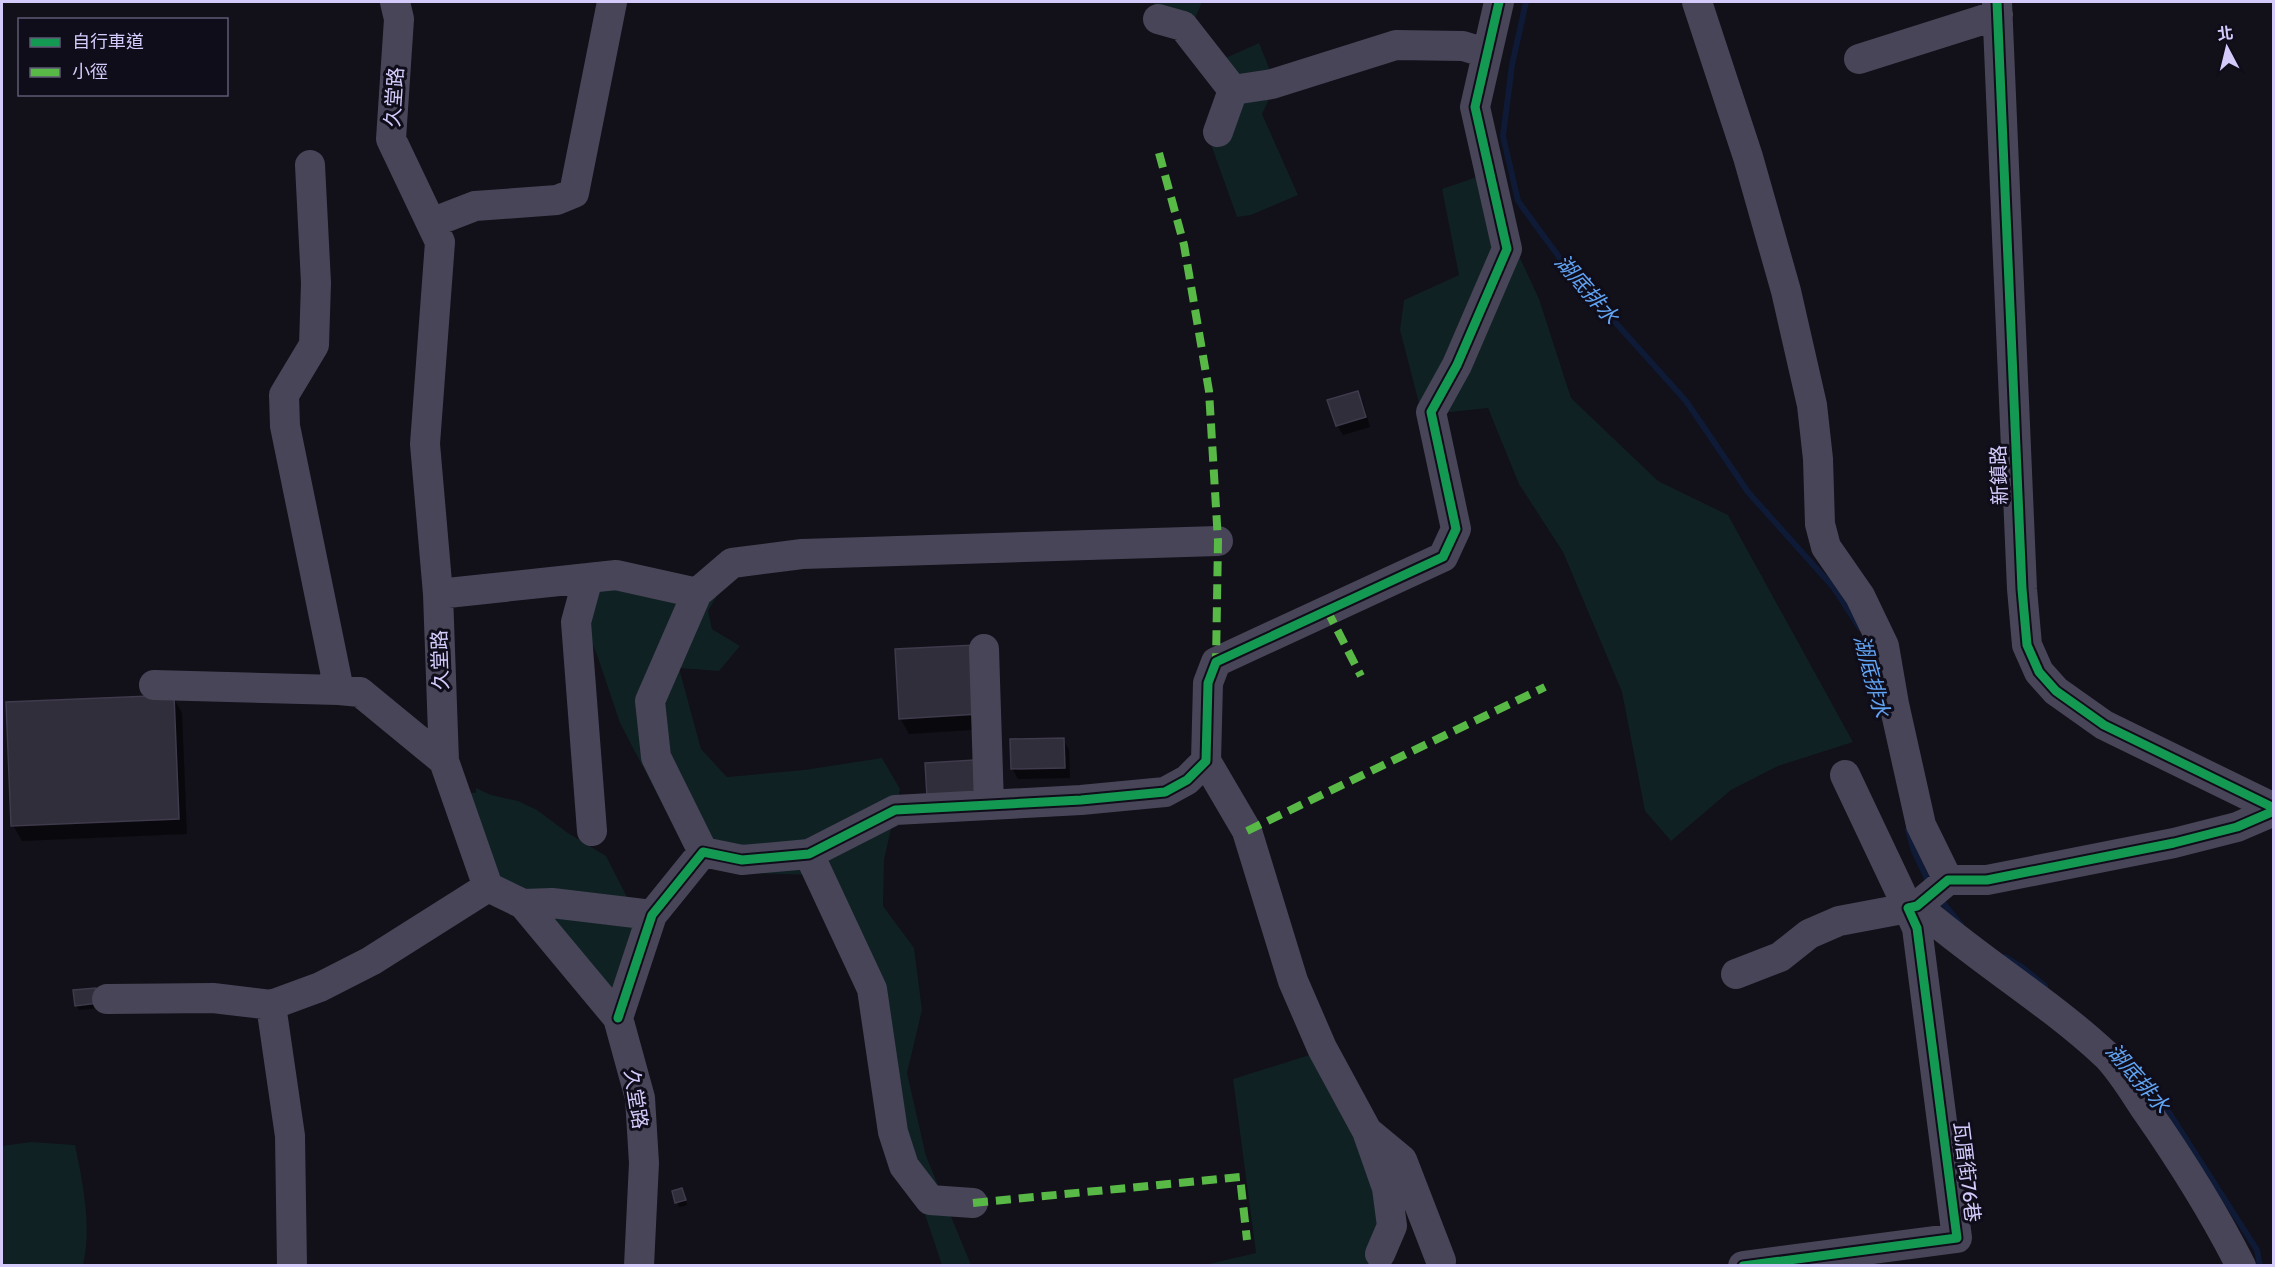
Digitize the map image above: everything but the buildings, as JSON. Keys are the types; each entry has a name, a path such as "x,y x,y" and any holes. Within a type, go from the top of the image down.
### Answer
{"street":[{"name":"久堂路","path":"395,2 399,19 391,139 440,242 425,444 438,594 444,761 488,887 523,904 618,1018 640,1098 644,1163 639,1266"},
{"path":"431,223 475,206 557,200 574,193 612,2"},
{"path":"1380,1254 1392,1226 1387,1188 1367,1131 1322,1048 1293,981 1247,831 1206,761 1208,683 1216,662 1443,557 1456,529 1431,412 1457,365 1507,249 1475,106 1499,2"},
{"path":"1697,2 1748,157 1789,303 1812,405 1818,459 1820,524 1826,548 1860,596 1884,646 1894,704 1921,825 1948,880"},
{"path":"1859,59 1997,8"},
{"name":"新鎮路","path":"1997,8 2021,577 2027,645 2039,672 2055,691 2104,726 2274,809"},
{"path":"1158,19 1183,26 1233,90"},
{"path":"1233,90 1272,84 1396,45 1463,46 1486,53"},
{"path":"1218,132 1233,90"},
{"path":"310,165 316,283 314,345 284,395 285,426 339,690"},
{"path":"703,852 656,757 650,701 697,593 732,563 802,554 1218,541"},
{"path":"438,594 616,575 697,593"},
{"path":"588,578 576,622 592,831"},
{"path":"984,649 989,805"},
{"path":"154,684 360,692 444,761"},
{"path":"703,852 742,860 808,854 895,810 1081,800 1165,792 1187,780 1206,761"},
{"path":"1845,775 1912,907 2023,987 2078,1030 2108,1058 2175,1152 2219,1223 2241,1266"},
{"path":"1736,974 1780,957 1809,934 1839,921 1912,907 1948,880 1988,879 2174,843 2237,827 2274,809"},
{"path":"618,1018 651,915 703,852"},
{"path":"808,854 872,989 893,1132 904,1166 930,1200 973,1203"},
{"path":"107,999 213,998 271,1005 320,987 371,961 488,887"},
{"path":"523,904 552,903 651,915"},
{"name":"瓦厝街76巷","path":"1743,1266 1958,1238 1917,928 1912,907"},
{"path":"271,1005 290,1136 292,1266"},
{"path":"1367,1131 1402,1160 1442,1261"}],"shaded area":[{"path":"1153,2 1202,2 1193,23 1161,15"},
{"path":"1259,43 1276,85 1262,114 1298,195 1251,215 1237,217 1204,125 1232,102 1219,61"},
{"path":"1500,169 1514,245 1539,299 1571,398 1658,481 1728,515 1853,742 1778,766 1731,790 1671,841 1645,811 1622,692 1563,552 1519,484 1488,408 1422,415 1400,330 1404,300 1459,275 1442,189"},
{"path":"661,585 722,587 708,611 712,629 740,646 719,671 679,668 701,749 727,777 804,770 882,758 900,789 884,860 883,906 914,948 922,1010 907,1073 926,1156 971,1265 942,1265 916,1188 868,1008 815,875 744,873 703,865 665,809 620,723 597,655 570,591"},
{"path":"476,788 491,795 518,801 537,810 568,833 606,856 649,940 621,1008 488,887 463,793 476,793"},
{"path":"1319,1052 1362,1121 1387,1265 1200,1266 1256,1253 1233,1079"},
{"path":"31,1142 75,1145 87,1220 83,1265 2,1265 2,1146"}],"waterway":[{"name":"湖底排水","path":"1526,2 1512,65 1503,136 1518,201 1570,272 1686,401 1748,492 1834,588 1860,628"},
{"name":"湖底排水","path":"1908,830 1914,851 1930,885"},
{"name":"湖底排水","path":"1939,898 1961,925"},
{"name":"湖底排水","path":"2005,957 2022,967 2045,986"},
{"name":"湖底排水","path":"2147,1085 2165,1106 2257,1250 2260,1266"}],"marked path":[{"path":"1159,153 1184,245 1209,391 1218,541 1216,662"},
{"path":"1327,610 1361,676"},
{"path":"1247,831 1545,687"},
{"path":"973,1203 1240,1177 1247,1240"}],"cycle path":[{"path":"618,1018 652,915 703,852 742,860 809,854 895,810 1081,800 1165,792 1187,780 1206,761 1208,683 1216,662 1443,557 1456,529 1431,412 1457,365 1507,249 1475,107 1499,2"},
{"path":"1997,2 2022,589 2027,645 2039,672 2056,691 2104,725 2274,808"},
{"path":"1743,1266 1957,1238 1917,928 1908,908 1917,906 1948,880 1987,880 2174,843 2237,827 2274,811"}]}
